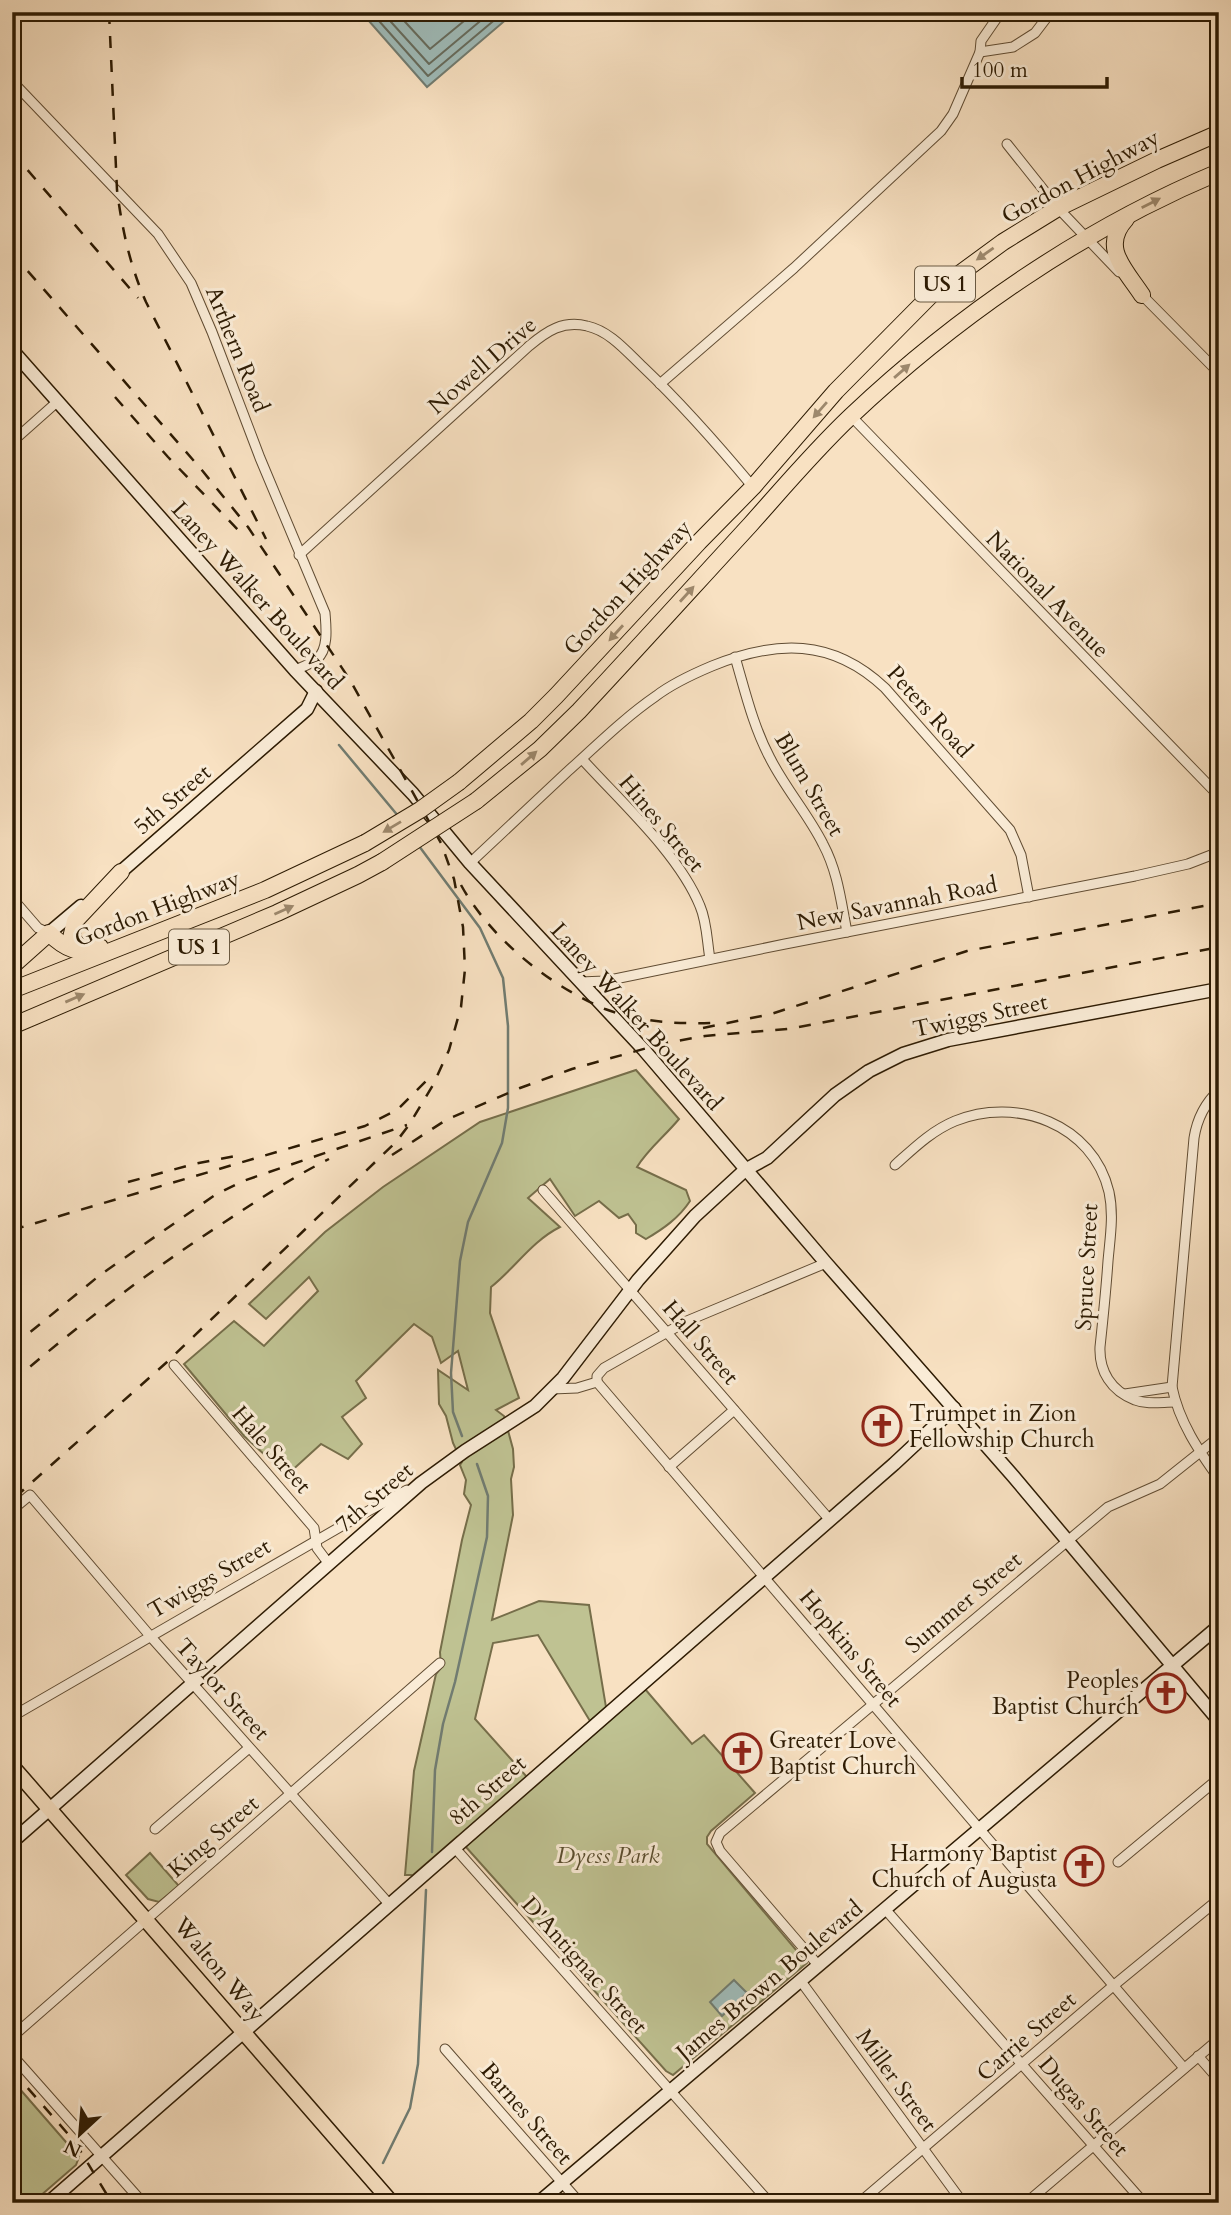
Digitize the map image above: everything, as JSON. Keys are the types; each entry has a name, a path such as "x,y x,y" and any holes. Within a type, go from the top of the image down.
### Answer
{"highway":[{"name":"Gordon Highway","path":"12,990 265,890 365,843 421,810 511,739 556,696 753,487 836,391 932,294 1003,242 1058,208 1219,133"},
{"name":"US 1","path":"12,1026 277,913 358,875 476,801 531,757 579,712 851,416 937,342 1022,279 1088,238 1187,185 1219,172"},
{"path":"1128,216 1114,234 1116,254 1142,295"},
{"path":"12,966 49,933 66,948 91,950 254,886 328,861"},
{"path":"91,950 71,938 75,921 121,872"}],"main road":[{"name":"Laney Walker Boulevard","path":"12,350 295,670 413,794 470,863 644,1050 1067,1539 1219,1721"},
{"name":"5th Street","path":"49,933 307,709 316,691"},
{"name":"Twiggs Street","path":"746,1170 767,1158 852,1082 903,1054 948,1040 1219,989"},
{"name":"7th Street","path":"12,1842 421,1483 522,1415 552,1389 630,1290 695,1216 746,1170"},
{"name":"8th Street","path":"48,2203 954,1409"},
{"name":"James Brown Boulevard","path":"538,2203 1219,1626"},
{"name":"Walton Way","path":"12,1766 148,1919 388,2199"}],"street":[{"path":"660,383 794,268 941,131 953,114 981,41 1001,12"},
{"path":"979,51 1013,47 1035,33 1051,12"},
{"name":"Arthern Road","path":"12,81 158,233 191,283 299,555 325,612 327,632 322,652 318,659 295,670"},
{"path":"1007,144 1058,208 1219,373"},
{"name":"Nowell Drive","path":"299,555 552,328 579,324 601,330 704,427 753,487"},
{"path":"12,442 57,402"},
{"name":"National Avenue","path":"851,416 1219,796"},
{"name":"Peters Road","path":"470,863 640,707 666,689 735,657 777,647 804,648 843,659 869,673 885,688 1010,830 1018,846 1028,897"},
{"name":"Blum Street","path":"735,657 752,718 769,757 818,834 830,858 836,875 846,932"},
{"name":"Hines Street","path":"582,759 688,880 702,908 710,959"},
{"name":"New Savannah Road","path":"580,982 606,981 1169,869 1219,852"},
{"path":"12,898 38,928 49,933"},
{"path":"1219,1090 1200,1114 1194,1138 1172,1387 1184,1426 1219,1479"},
{"name":"Spruce Street","path":"894,1166 938,1129 974,1114 996,1111 1040,1116 1061,1128 1089,1152 1101,1169 1111,1205 1100,1359 1106,1377 1124,1394"},
{"name":"Hall Street","path":"543,1190 829,1519"},
{"path":"552,1389 577,1388 597,1382 597,1376 604,1368 687,1321 826,1263"},
{"name":"Hale Street","path":"174,1365 314,1528 317,1548 329,1564"},
{"name":"Hopkins Street","path":"597,1382 1184,2068"},
{"path":"1124,1394 1172,1387"},
{"path":"1124,1394 1147,1403 1175,1402"},
{"path":"669,1467 734,1410"},
{"name":"Summer Street","path":"818,1965 720,1851 716,1842 720,1833 1067,1539 1108,1507 1160,1484 1219,1437"},
{"name":"Twiggs Street","path":"20,1712 316,1540 421,1483"},
{"name":"Taylor Street","path":"12,1510 30,1495 151,1637 390,1905"},
{"name":"King Street","path":"12,2038 440,1663"},
{"path":"156,1829 249,1748"},
{"path":"1118,1862 1219,1778"},
{"name":"D'Antignac Street","path":"450,1851 770,2203"},
{"name":"Carrie Street","path":"859,2203 1219,1899"},
{"name":"Dugas Street","path":"885,1909 1144,2203"},
{"name":"Miller Street","path":"800,1980 963,2203"},
{"path":"1026,2203 1219,2039"},
{"name":"Barnes Street","path":"445,2049 580,2203"},
{"path":"12,2055 143,2203"},
{"path":"1198,2056 1219,2080"}],"green space":[{"name":"Dyess Park","path":"636,1070 679,1119 637,1167 686,1190 690,1201 670,1223 646,1239 636,1233 636,1225 628,1214 619,1218 599,1201 575,1216 550,1179 528,1198 560,1227 532,1247 491,1287 490,1313 519,1398 496,1410 504,1416 513,1449 514,1467 511,1479 513,1515 492,1620 539,1601 589,1605 606,1707 590,1721 538,1635 493,1643 475,1719 535,1786 645,1689 692,1744 704,1735 755,1793 711,1831 707,1844 807,1963 673,2075 666,2071 457,1837 413,1875 405,1875 414,1771 436,1674 441,1668 440,1652 471,1505 464,1494 466,1480 460,1465 462,1462 439,1404 438,1370 468,1390 458,1351 441,1363 432,1337 414,1324 356,1381 366,1398 342,1417 362,1444 348,1459 321,1444 287,1475 244,1436 184,1364 234,1321 264,1346 318,1291 309,1277 266,1319 249,1304 325,1232 383,1187 480,1122"},
{"path":"150,1853 179,1886 159,1902 148,1899 126,1875"},
{"path":"12,2080 79,2157 76,2165 32,2203 12,2203"}],"water":[{"path":"361,12 515,12 427,87"},
{"path":"734,1980 747,1993 722,2016 710,2002"}],"waterway":[{"path":"339,745 399,817"},
{"path":"419,846 480,928 503,978 508,1026 508,1108 502,1143 468,1222 460,1261 451,1373 453,1412 462,1436"},
{"path":"432,1852 435,1770 443,1724 487,1537 488,1496 477,1464"},
{"path":"383,2163 410,2108 418,2064 426,1890"}],"railway":[{"path":"109,12 117,190 131,261 146,302 266,539"},
{"path":"12,152 138,298"},
{"path":"12,253 201,469 248,527 350,680 441,843 454,879 463,927 465,969 461,1007 449,1050 433,1085 396,1142 167,1362 12,1500"},
{"path":"115,397 241,533"},
{"path":"461,885 488,923 523,958 543,974 584,999 605,1009 644,1019 711,1023"},
{"path":"703,1028 771,1014 967,951 1219,903"},
{"path":"392,1155 446,1120 520,1088 572,1069 665,1043 705,1036 788,1029 1219,947"},
{"path":"12,1230 365,1126 397,1110 430,1077"},
{"path":"12,1347 100,1275 215,1195 243,1181 407,1125"},
{"path":"128,1182 240,1155"},
{"path":"12,1382 85,1322 161,1265 271,1192 329,1159"},
{"path":"12,2070 75,2142 112,2203"}],"place":[{"name":"Trumpet in Zion Fellowship Church","path":"882,1426"},
{"name":"Peoples Baptist Church","path":"1166,1693"},
{"name":"Greater Love Baptist Church","path":"742,1753"},
{"name":"Harmony Baptist Church of Augusta","path":"1084,1866"}]}
